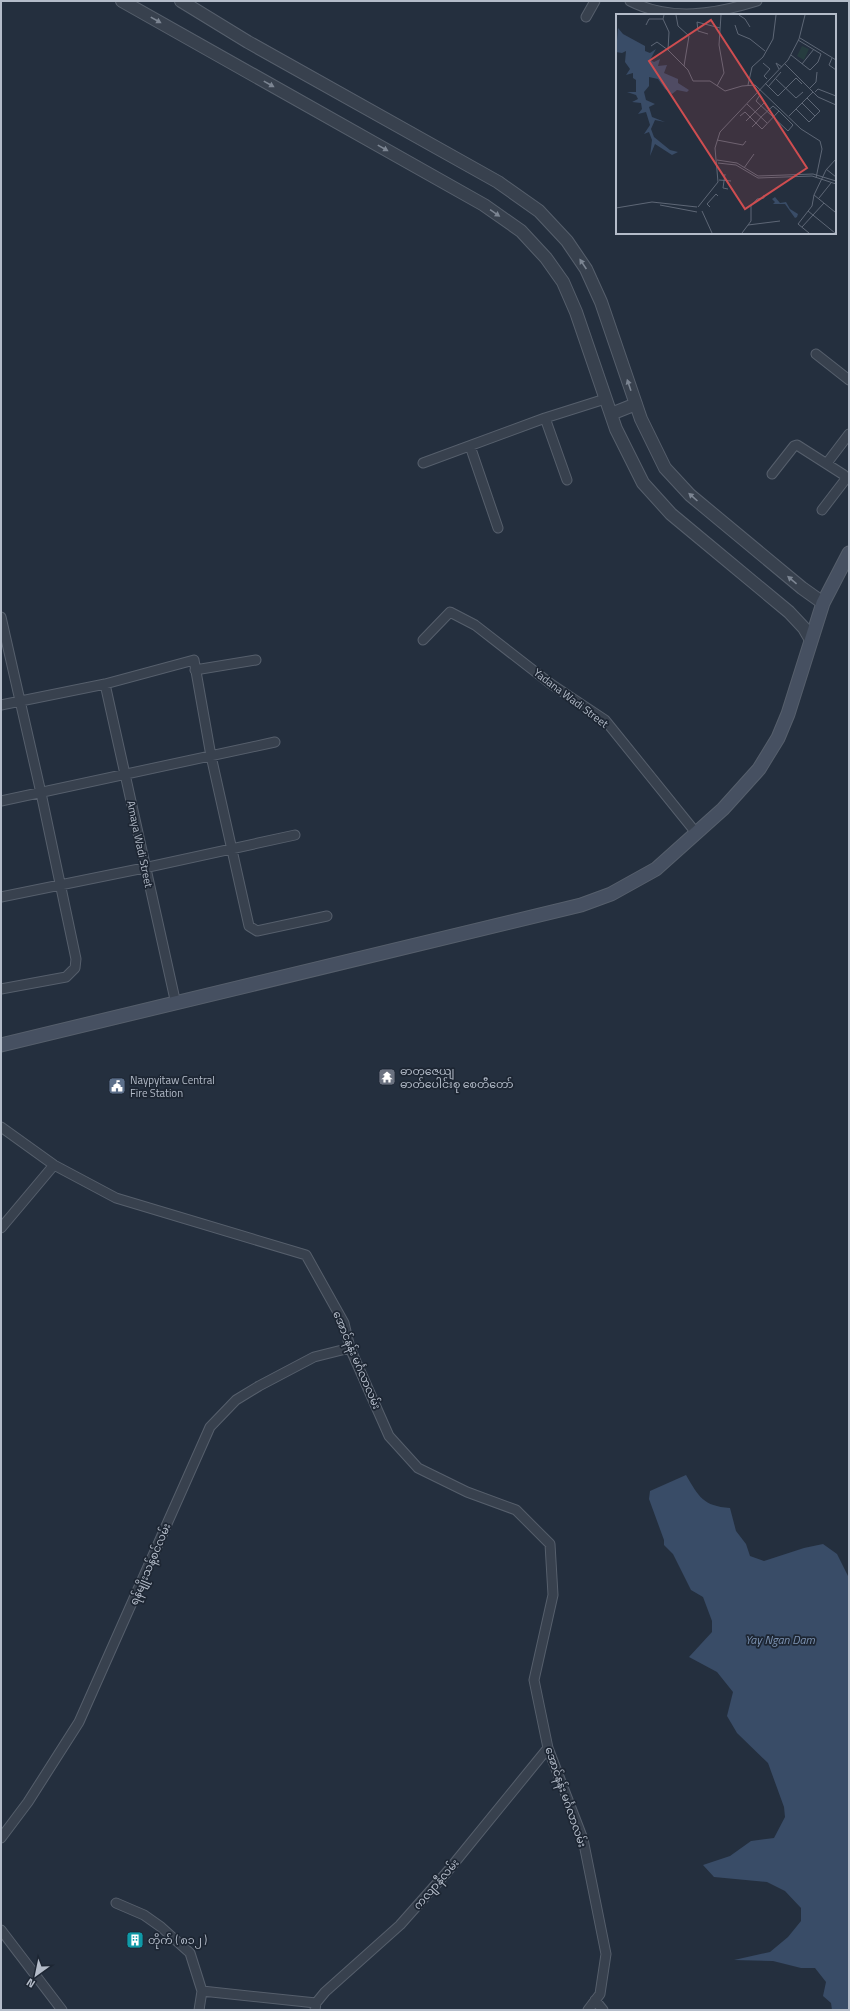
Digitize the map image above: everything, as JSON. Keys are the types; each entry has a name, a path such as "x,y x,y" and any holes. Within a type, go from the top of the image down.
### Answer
{"main road":[{"path":"1,1045 176,1004 581,905 611,894 656,869 696,834 747,782 769,754 788,714 824,603 849,553"}],"street":[{"path":"122,1 484,205 521,231 546,258 563,282 576,312 605,399 643,483 671,514 789,612 804,628 811,640"},
{"path":"181,1 248,42 498,182 539,211 567,242 586,269 601,302 641,419 665,468 690,494 802,588 824,603"},
{"path":"586,17 595,1"},
{"path":"630,1 640,6 669,14"},
{"path":"688,14 719,12 757,1"},
{"path":"816,354 849,380"},
{"path":"423,463 545,418 605,399"},
{"path":"611,414 636,404"},
{"path":"545,418 567,480"},
{"path":"827,463 849,434"},
{"path":"772,474 797,445 827,463 845,478 822,510"},
{"path":"470,446 498,528"},
{"name":"Yadana Wadi Street","path":"422,640 450,612 475,625 551,684 605,720 696,834"},
{"path":"1,619 21,701 76,959 75,968 66,977 2,989"},
{"path":"1,705 105,684 194,660 211,756 249,926 252,930 257,932 327,916"},
{"path":"195,670 256,660"},
{"name":"Amaya Wadi Street","path":"105,684 144,868 176,1004"},
{"path":"1,801 275,742"},
{"path":"1,897 144,868 294,835"},
{"name":"အောင်နန်း မင်္ဂလာလမ်း","path":"1,1127 54,1165 116,1198 306,1255 344,1323 350,1348 389,1436 418,1468 467,1492 516,1510 550,1544 553,1594 534,1680 548,1748 583,1839 606,1954 600,1994 588,2010"},
{"path":"1,1228 54,1165"},
{"name":"ရန်မျိုးသန့်စင်လမ်း","path":"1,1838 28,1802 79,1722 210,1427 236,1400 259,1386 314,1357 350,1348"},
{"name":"ကလျာနီလမ်း","path":"316,2007 330,1987 405,1919 447,1872 548,1748"},
{"path":"116,1903 144,1916 161,1927 190,1953 202,1992 199,2010"},
{"path":"1,1930 62,2010"},
{"path":"202,1992 316,2007"},
{"path":"596,2000 603,2010"}],"water":[{"name":"Yay Ngan Dam","path":"686,1475 703,1499 714,1505 730,1508 736,1531 746,1544 750,1556 764,1561 804,1548 823,1544 837,1554 849,1578 849,2010 832,2010 831,2003 823,1996 826,1982 815,1968 801,1968 773,1961 734,1960 770,1952 788,1937 801,1921 801,1908 785,1891 767,1882 714,1877 703,1865 730,1856 751,1841 774,1838 785,1817 784,1807 768,1763 737,1733 727,1716 733,1692 717,1672 689,1657 712,1632 712,1621 703,1597 691,1590 673,1554 664,1545 664,1540 649,1499 650,1491"}],"place":[{"name":"ဓာတုဇေယျ ဓာတ်ပေါင်းစု စေတီတော်","path":"387,1077"},
{"name":"Naypyitaw Central Fire Station","path":"117,1086"},
{"name":"တိုက် ( ၈၁၂ )","path":"135,1940"}]}
